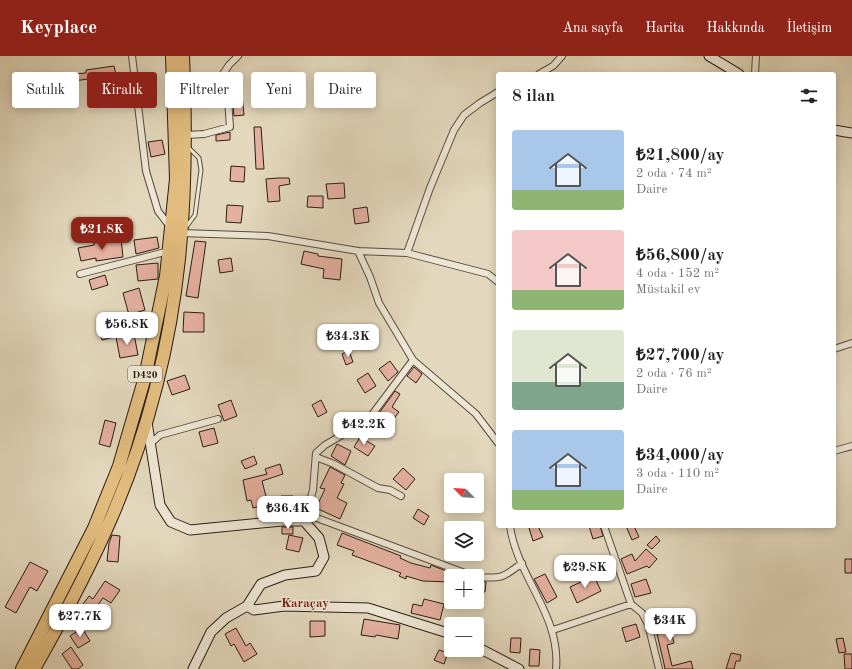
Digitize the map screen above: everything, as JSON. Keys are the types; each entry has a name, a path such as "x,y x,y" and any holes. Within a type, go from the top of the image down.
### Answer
{"highway":[{"name":"D420","path":"22,669 94,528 120,466 145,377 166,276 169,251 176,231 172,56"},
{"name":"D420","path":"34,669 77,592 113,513 157,382 170,316 176,231 185,140 183,56"}],"street":[{"path":"132,56 146,171 158,211 176,231 268,236 358,251 407,253 488,274 496,280"},
{"path":"185,140 230,127 228,100 221,77 229,65 238,56"},
{"path":"542,72 553,66 562,56"},
{"path":"709,56 737,72"},
{"path":"756,56 756,72"},
{"path":"407,253 430,188 454,130 464,115 496,93"},
{"path":"836,130 852,133"},
{"path":"80,274 169,251"},
{"path":"358,251 370,277 378,303 413,360 476,414 496,440"},
{"path":"836,348 852,343"},
{"path":"305,518 313,490 316,453 325,445 368,420 413,360"},
{"path":"146,418 160,505 171,522 190,530 305,518 453,569"},
{"path":"150,444 160,435 218,419"},
{"path":"836,450 852,446"},
{"path":"316,457 334,464 378,488 390,490 401,496"},
{"path":"193,669 211,632 226,618 247,606 262,584 284,575 316,571 324,557 319,538 305,518"},
{"path":"510,528 512,544 553,630 557,658 556,669"},
{"path":"605,528 631,604 642,612 648,624 659,669"},
{"path":"484,578 496,579 508,574 522,563"},
{"path":"553,630 631,604"},
{"path":"247,606 254,610 284,606 368,608 444,632"},
{"path":"484,651 519,669"}],"building":[{"path":"114,66 115,72 87,72 87,79 79,80 79,74 86,73 86,70"},
{"path":"243,106 244,115 234,116 233,108 243,108"},
{"path":"254,127 261,127 264,169 256,169"},
{"path":"230,132 230,140 216,141 216,135"},
{"path":"162,140 165,154 151,157 148,142"},
{"path":"231,166 245,167 244,182 230,181"},
{"path":"289,178 290,184 279,186 280,201 268,202 266,179"},
{"path":"344,183 345,198 328,199 326,184"},
{"path":"308,196 323,196 323,208 307,207"},
{"path":"227,205 243,206 241,223 226,222"},
{"path":"367,207 369,222 355,224 353,209"},
{"path":"157,237 159,248 136,254 134,240"},
{"path":"121,239 123,257 96,261 96,258 81,261 78,248 94,245 94,243"},
{"path":"195,241 206,242 198,298 186,296"},
{"path":"304,251 318,254 318,256 342,259 340,280 323,278 324,269 301,264"},
{"path":"231,258 233,271 220,273 218,260"},
{"path":"158,263 158,279 138,281 136,265"},
{"path":"105,275 108,285 92,290 89,280"},
{"path":"139,288 145,310 129,315 123,293"},
{"path":"184,312 204,313 204,332 183,332"},
{"path":"116,327 118,336 102,340 99,331"},
{"path":"134,334 138,355 120,358 116,337"},
{"path":"349,351 353,362 346,365 342,354"},
{"path":"390,361 398,372 388,381 379,369"},
{"path":"414,367 422,374 416,383 407,376"},
{"path":"368,373 376,386 365,393 357,380"},
{"path":"185,375 190,389 172,395 167,381"},
{"path":"395,391 400,394 392,407 399,412 389,425 377,416"},
{"path":"231,400 237,416 224,421 218,405"},
{"path":"321,400 327,412 318,417 312,405"},
{"path":"105,420 116,423 110,447 99,444"},
{"path":"214,428 218,443 203,447 199,432"},
{"path":"360,437 375,446 368,456 354,447"},
{"path":"337,444 351,451 345,465 331,456"},
{"path":"254,456 257,464 245,469 241,461"},
{"path":"280,464 283,474 262,481 268,504 253,508 251,500 247,501 243,480 267,474 265,469"},
{"path":"330,467 345,475 341,483 344,484 337,498 347,503 340,519 316,508 325,489 320,488"},
{"path":"403,468 415,479 406,490 393,479"},
{"path":"281,496 293,496 293,509 270,509 269,500 281,499"},
{"path":"418,509 429,516 424,525 413,518"},
{"path":"282,527 293,527 293,534 282,534"},
{"path":"529,528 539,528 543,537 533,541"},
{"path":"590,528 601,528 603,536 593,539"},
{"path":"627,528 635,528 639,537 632,540"},
{"path":"342,533 401,556 400,558 411,563 430,568 431,565 444,570 444,582 423,581 406,576 406,579 399,576 401,573 352,555 354,551 337,545"},
{"path":"112,535 120,536 118,562 107,561 109,543"},
{"path":"289,535 303,538 299,552 286,549"},
{"path":"656,536 660,541 652,549 647,545"},
{"path":"646,549 657,559 649,568 647,566 627,574 621,559 632,554 635,561"},
{"path":"845,559 852,559 852,573 845,573"},
{"path":"30,562 48,571 37,591 30,587 16,613 5,607"},
{"path":"608,564 611,572 600,576 597,568"},
{"path":"545,574 557,597 547,603 534,579"},
{"path":"594,576 601,591 577,603 570,587"},
{"path":"646,579 651,593 635,597 631,584"},
{"path":"105,581 120,590 111,603 103,598 91,614 81,607 89,596 93,599"},
{"path":"484,582 486,582 485,592"},
{"path":"424,599 444,604 440,620 411,613 413,604 422,606"},
{"path":"676,612 679,624 670,626 674,643 667,645 672,666 691,661 693,669 665,669 657,634 665,632 662,615"},
{"path":"364,619 400,625 398,639 376,635 375,637 361,635"},
{"path":"310,621 325,621 325,636 310,637"},
{"path":"636,624 640,637 626,642 622,628"},
{"path":"82,628 90,641 78,648 70,636"},
{"path":"236,628 246,646 250,643 257,654 244,662 234,644 231,646 225,634"},
{"path":"511,638 521,638 520,653 510,652"},
{"path":"843,638 846,652 839,653 836,639"},
{"path":"71,647 83,665 78,669 72,669 62,654"},
{"path":"530,649 540,650 539,666 529,666"},
{"path":"439,650 444,652 444,657 447,657 444,664 434,660"},
{"path":"731,653 741,655 740,661 736,661 734,669 726,669"},
{"path":"844,654 852,654 852,669 845,669"}],"district":[{"name":"Karaçay","path":"305,602"}]}
